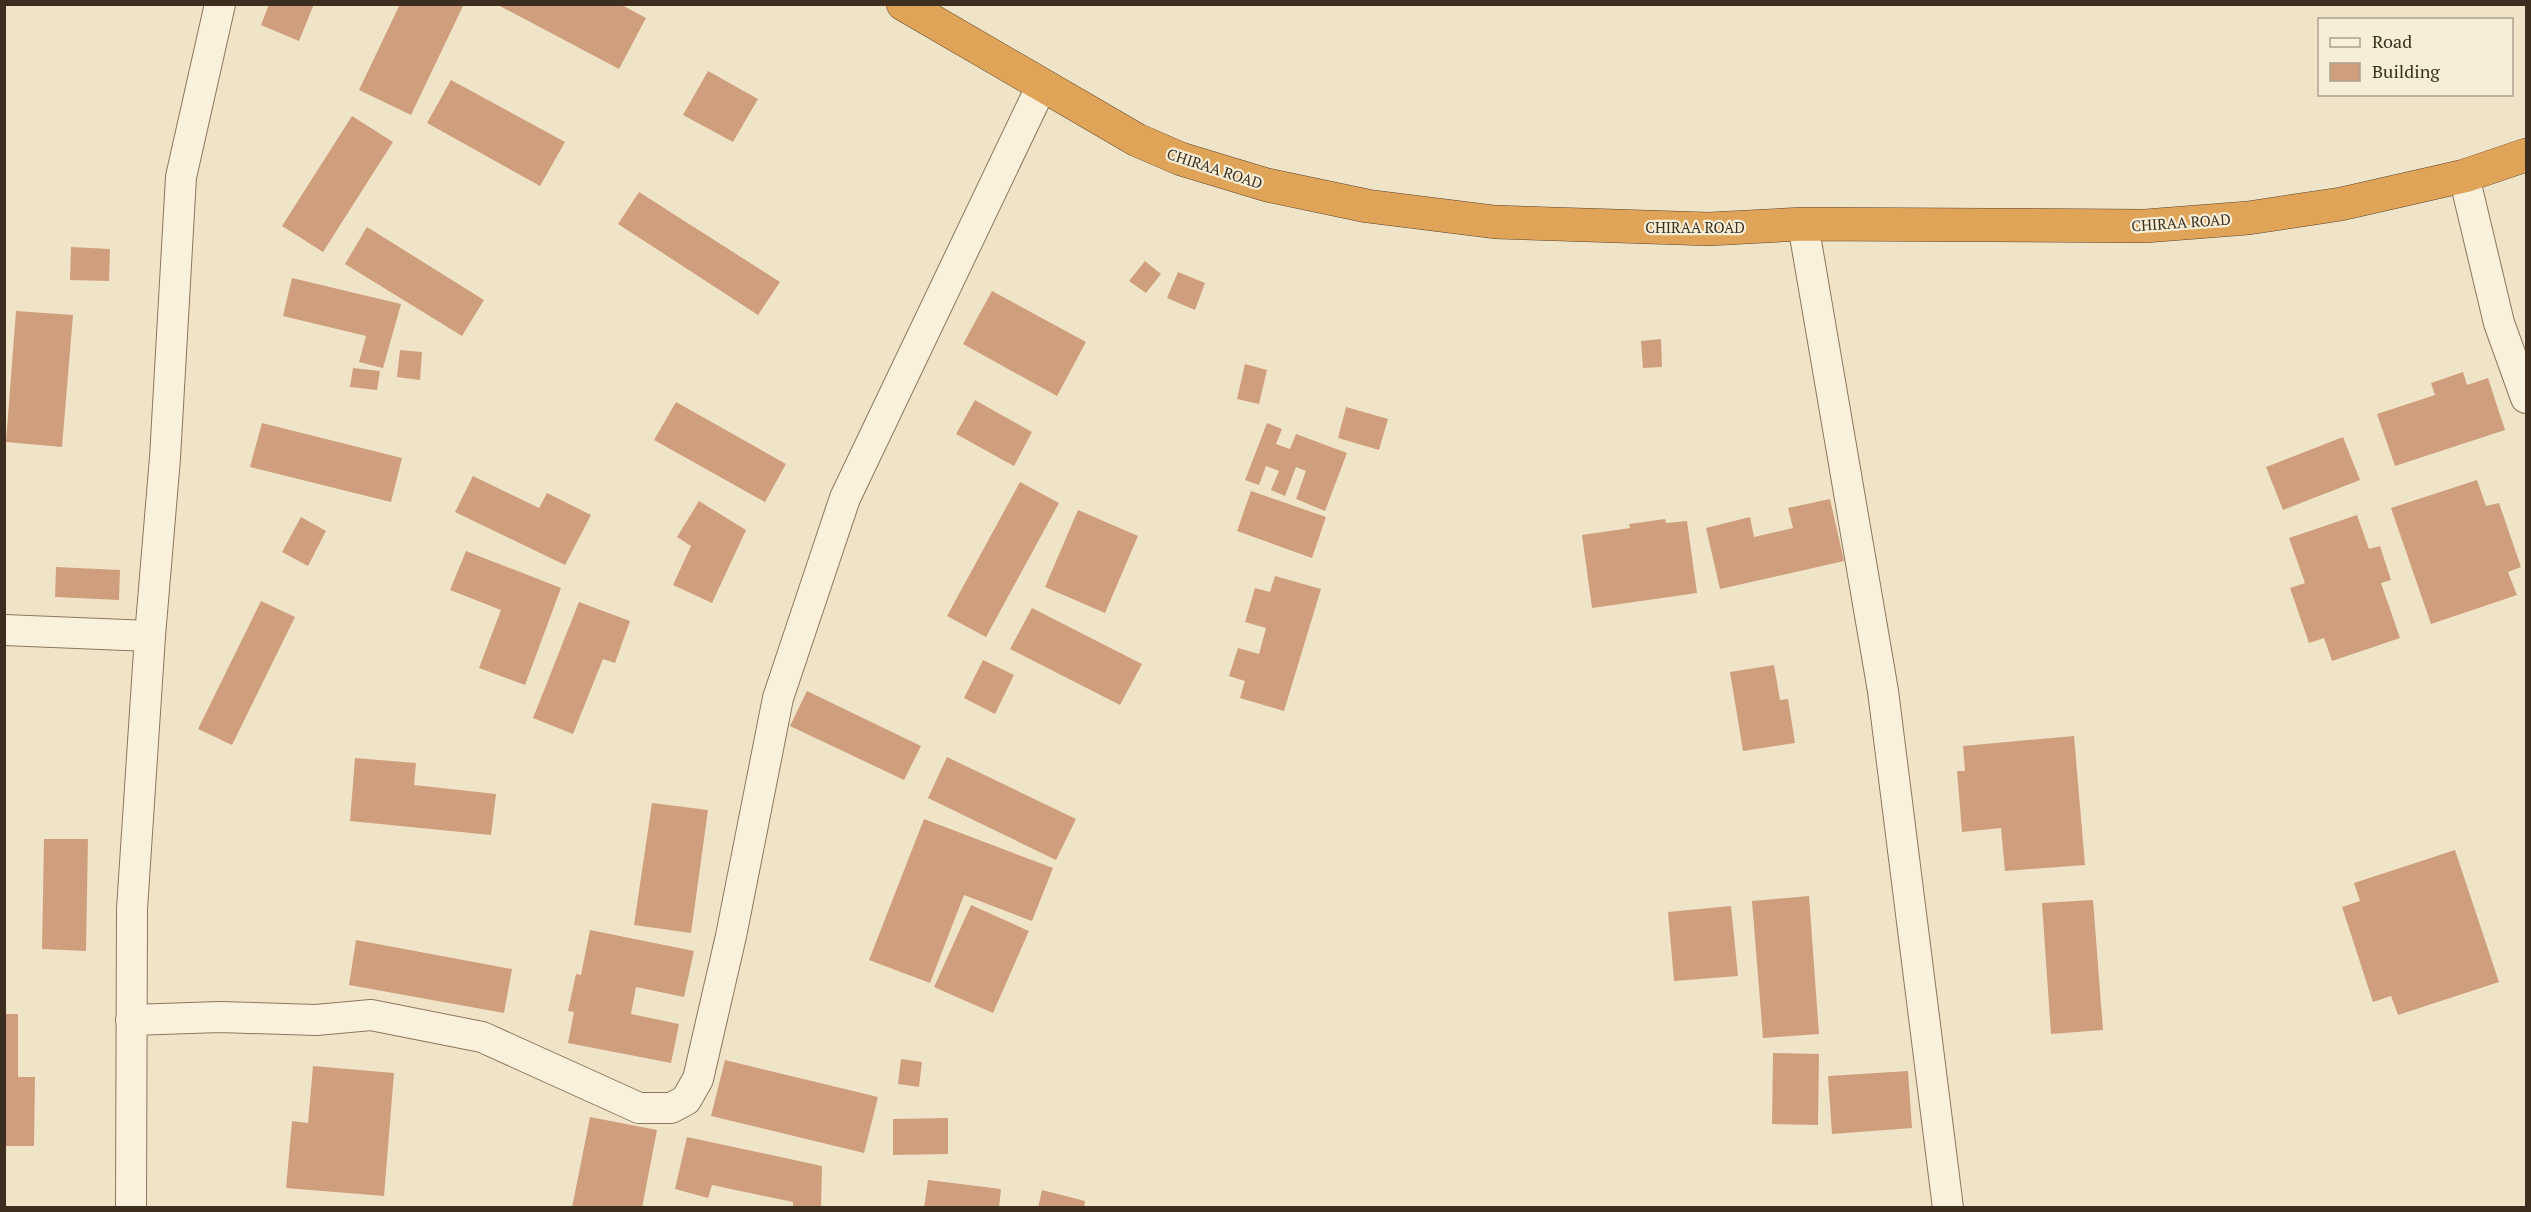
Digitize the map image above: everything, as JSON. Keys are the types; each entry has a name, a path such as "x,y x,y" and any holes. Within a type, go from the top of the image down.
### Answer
{"highway":[{"name":"CHIRAA ROAD","path":"903,4 1137,140 1181,159 1268,185 1367,206 1495,222 1709,229 1803,224 2145,226 2248,218 2341,204 2464,176 2526,155"}],"street":[{"path":"131,1208 132,909 150,636 165,458 181,177 220,4"},
{"path":"131,1020 220,1017 316,1020 371,1015 482,1037 639,1108 671,1108 686,1100 698,1079 731,936 778,698 844,498 1042,85"},
{"path":"2464,176 2499,323 2526,398"},
{"path":"1803,224 1883,691 1948,1208"},
{"path":"4,630 150,636"}],"building":[{"path":"269,4 314,4 299,41 261,25"},
{"path":"400,4 464,4 411,115 359,90"},
{"path":"496,4 620,4 646,18 619,69"},
{"path":"708,71 758,99 733,142 683,115"},
{"path":"451,80 565,142 540,186 427,123"},
{"path":"352,116 393,142 323,252 282,226"},
{"path":"639,192 780,282 758,315 618,224"},
{"path":"367,227 484,300 462,336 345,264"},
{"path":"71,247 110,249 109,281 70,280"},
{"path":"1145,261 1161,274 1146,293 1129,281"},
{"path":"1178,272 1205,283 1195,310 1167,298"},
{"path":"292,278 401,304 383,368 359,362 366,336 283,316"},
{"path":"992,291 1086,342 1057,396 963,344"},
{"path":"16,311 73,315 62,447 6,442"},
{"path":"1661,339 1662,367 1643,368 1641,341"},
{"path":"400,350 422,352 420,380 397,377"},
{"path":"1245,364 1267,370 1259,404 1237,399"},
{"path":"353,368 380,371 377,390 350,387"},
{"path":"2463,372 2467,385 2488,378 2505,430 2395,466 2377,414 2435,395 2431,383"},
{"path":"975,400 1032,432 1014,466 956,434"},
{"path":"676,402 786,464 765,502 654,440"},
{"path":"1346,407 1388,419 1379,450 1338,438"},
{"path":"262,423 402,458 391,502 250,467"},
{"path":"1267,423 1282,429 1276,444 1290,449 1296,434 1347,453 1325,511 1296,499 1306,471 1296,467 1285,496 1271,490 1279,471 1266,466 1259,485 1245,480"},
{"path":"2343,437 2360,480 2283,510 2266,467"},
{"path":"473,476 539,508 547,493 591,515 565,565 455,512"},
{"path":"2477,480 2486,506 2499,503 2521,567 2508,572 2517,595 2431,624 2391,508"},
{"path":"1020,482 1059,503 986,637 947,616"},
{"path":"1251,491 1326,517 1312,558 1237,531"},
{"path":"1830,499 1844,561 1720,589 1706,528 1750,517 1754,537 1793,528 1788,508"},
{"path":"699,501 746,530 712,603 673,585 691,546 677,537"},
{"path":"1078,510 1138,536 1105,613 1045,587"},
{"path":"2357,515 2369,549 2380,546 2391,580 2381,583 2400,638 2332,661 2324,638 2309,643 2290,588 2305,583 2289,538"},
{"path":"301,517 326,531 308,566 282,552"},
{"path":"1665,519 1666,523 1687,521 1697,593 1592,608 1582,535 1630,528 1629,524"},
{"path":"466,551 561,588 525,685 479,668 501,610 450,590"},
{"path":"56,567 120,570 119,600 55,597"},
{"path":"1275,576 1321,589 1284,711 1240,698 1245,681 1229,676 1238,648 1259,654 1266,628 1245,622 1255,588 1270,592"},
{"path":"261,601 295,617 232,745 198,729"},
{"path":"579,602 630,621 615,663 603,659 573,734 533,718"},
{"path":"1032,608 1142,664 1120,705 1010,649"},
{"path":"983,660 1014,675 995,714 964,698"},
{"path":"1774,665 1780,700 1788,699 1795,743 1743,751 1730,672"},
{"path":"807,691 921,746 904,780 790,726"},
{"path":"2074,736 2085,865 2005,871 2001,828 1962,832 1957,771 1965,771 1963,746"},
{"path":"947,757 1076,819 1056,860 928,798"},
{"path":"355,758 416,763 414,785 496,794 491,835 350,821"},
{"path":"652,803 708,810 691,933 634,925"},
{"path":"924,819 1053,868 1032,921 964,895 930,983 869,960"},
{"path":"44,839 88,839 86,951 42,949"},
{"path":"2455,850 2499,982 2398,1015 2391,996 2373,1002 2342,907 2360,901 2354,883"},
{"path":"1809,896 1819,1034 1763,1038 1752,901"},
{"path":"2093,900 2103,1030 2051,1034 2042,903"},
{"path":"971,905 1029,931 993,1013 934,987"},
{"path":"1731,906 1738,976 1674,981 1668,912"},
{"path":"590,930 694,951 684,997 636,987 631,1014 679,1024 671,1063 568,1043 574,1012 568,1011 576,974 581,975"},
{"path":"356,940 512,969 504,1013 349,985"},
{"path":"4,1014 18,1014 18,1077 35,1077 34,1146 4,1146"},
{"path":"1773,1053 1819,1054 1818,1125 1772,1124"},
{"path":"901,1059 922,1062 919,1087 898,1084"},
{"path":"725,1060 878,1097 864,1153 711,1116"},
{"path":"313,1066 394,1073 384,1196 286,1188 292,1121 308,1123"},
{"path":"1908,1071 1912,1128 1832,1134 1828,1076"},
{"path":"590,1117 657,1130 642,1208 572,1208"},
{"path":"948,1118 948,1154 893,1155 893,1119"},
{"path":"687,1137 822,1166 821,1208 793,1208 793,1202 712,1185 708,1198 675,1189"},
{"path":"928,1180 1001,1189 999,1208 924,1208"},
{"path":"1042,1190 1085,1201 1084,1208 1038,1208"}]}
